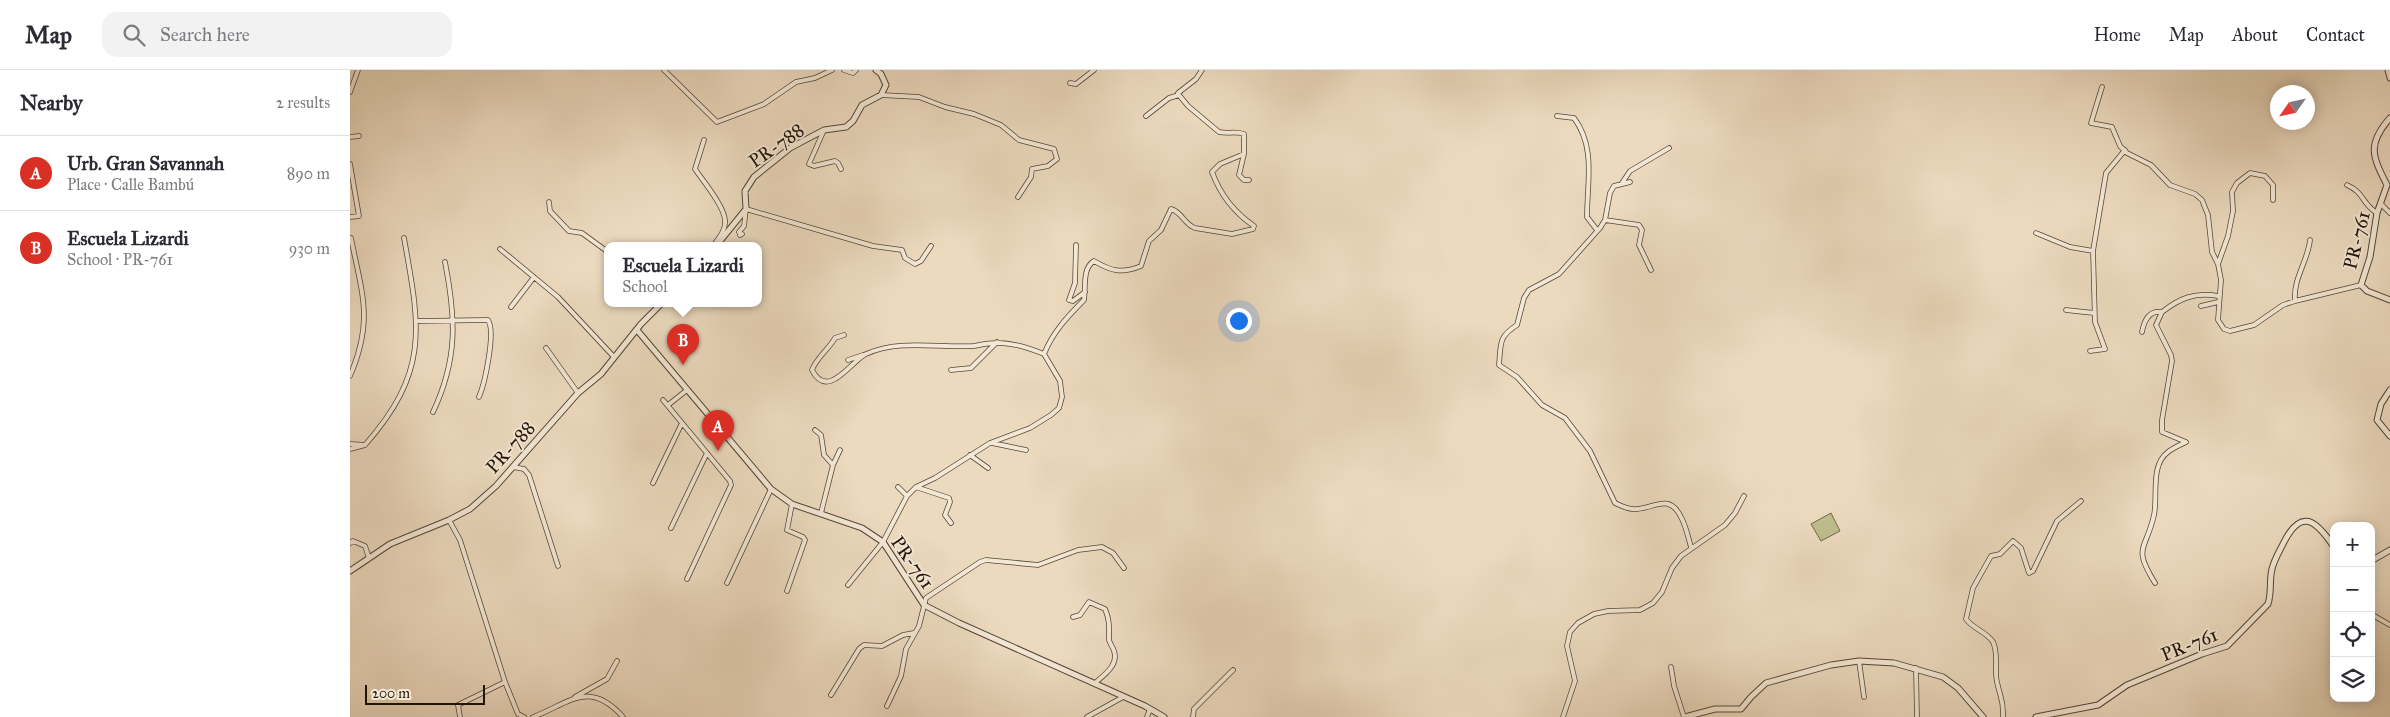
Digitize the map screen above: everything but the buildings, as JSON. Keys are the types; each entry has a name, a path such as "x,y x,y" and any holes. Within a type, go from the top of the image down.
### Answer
{"street":[{"path":"350,92 358,70"},
{"path":"664,70 717,122 764,104 796,82 815,78 832,70"},
{"path":"844,70 853,73 856,70"},
{"path":"876,70 881,74 886,85 881,95 919,96 945,107 974,114 1001,125 1019,140 1054,148 1057,159 1048,166 1032,169 1031,178 1018,197"},
{"path":"1070,83 1076,84 1094,70"},
{"path":"1146,116 1169,98 1178,95 1196,79 1202,70"},
{"path":"2388,70 2390,78"},
{"path":"2102,87 2091,123 2112,127 2124,150 2151,165 2170,185 2195,194 2202,200 2208,215 2212,252 2218,264 2221,280 2218,296 2218,320 2224,329 2230,331 2254,325 2283,305 2361,285"},
{"name":"PR-788","path":"746,210 745,191 754,177 790,148 824,130 846,127 853,121 862,106 881,95"},
{"path":"1178,95 1219,132 1237,131 1244,134 1244,154 1239,175 1244,180 1249,180"},
{"path":"1557,116 1574,118 1582,129 1590,153 1587,217 1597,230"},
{"name":"PR-761","path":"2390,118 2379,130 2375,140 2374,161 2386,185 2377,213 2370,257 2361,285 2367,291 2390,300"},
{"path":"824,130 808,164 814,166 835,161 841,169"},
{"path":"350,137 359,136"},
{"path":"704,140 695,169 719,204 726,221 716,242"},
{"path":"1622,182 1630,171 1669,148"},
{"path":"2090,351 2105,349 2095,322 2093,251 2106,173 2124,150"},
{"path":"1044,354 1050,337 1065,318 1084,300 1086,271 1091,262 1094,261 1107,269 1118,272 1129,271 1141,266 1149,241 1161,230 1171,209 1178,210 1189,226 1195,228 1232,234 1253,229 1254,226 1241,217 1226,199 1212,172 1220,164 1244,154"},
{"path":"350,164 359,216 350,217"},
{"path":"2218,264 2228,236 2233,211 2232,192 2236,183 2250,173 2265,176 2273,185 2273,200"},
{"path":"1630,182 1622,182 1614,186 1610,193 1605,220 1559,274 1530,290 1524,298 1517,325 1506,332 1501,341 1499,365 1517,377 1542,405 1565,418 1590,451 1615,503 1621,507 1636,510 1661,502 1673,506 1681,517 1690,547"},
{"path":"2347,185 2358,190 2366,204 2377,213"},
{"path":"549,202 550,211 569,231 582,233 604,249"},
{"path":"2381,204 2390,213"},
{"path":"742,234 740,235 739,232 744,226 746,210"},
{"path":"718,242 746,210"},
{"path":"746,210 873,246 902,250 905,258 915,264 922,261 931,246"},
{"path":"1605,220 1639,225 1642,230 1639,245 1651,270"},
{"path":"2036,233 2070,246 2093,251"},
{"path":"350,376 363,339 366,318 352,238"},
{"path":"353,447 365,445 391,413 409,376 416,348 417,321 404,238"},
{"path":"2295,301 2298,275 2309,250 2310,240"},
{"path":"1076,245 1075,284 1069,300 1073,300 1085,292"},
{"path":"500,248 558,297 614,357"},
{"path":"434,412 447,379 451,362 454,321 445,262"},
{"path":"511,307 534,277"},
{"path":"2155,583 2143,564 2142,547 2154,514 2156,478 2161,461 2167,452 2186,442 2162,432 2162,420 2172,361 2171,355 2156,325 2162,312 2176,302 2203,294 2218,296"},
{"path":"2201,306 2218,302"},
{"name":"PR-788","path":"350,572 390,544 449,520 470,509 496,486 578,392 601,374 637,330 659,307"},
{"path":"2066,310 2094,312"},
{"path":"2142,332 2143,323 2148,316 2158,311 2162,312"},
{"path":"417,321 488,320 490,324 489,358 479,397"},
{"name":"PR-761","path":"637,330 771,489 792,504 821,512 862,528 883,542 924,605 959,623 1095,683 1164,717"},
{"path":"844,335 835,338 829,348 814,364 812,370 816,377 824,381 835,379 865,354"},
{"path":"951,370 970,368 997,342"},
{"path":"848,360 865,354 910,346 973,346 997,342 1028,348 1044,354 1060,381 1062,397 1059,408 1030,428 990,443 935,478 916,487 907,496 883,542 848,585"},
{"path":"546,348 578,392"},
{"path":"350,362 355,364"},
{"path":"668,406 687,390"},
{"path":"2390,390 2381,404 2377,420 2390,436"},
{"path":"663,400 707,453 730,485 687,578"},
{"path":"653,484 682,423"},
{"path":"815,430 820,436 824,455 834,465"},
{"path":"990,443 1026,450"},
{"path":"821,512 840,450"},
{"path":"671,528 707,453"},
{"path":"970,455 988,468"},
{"path":"513,467 524,469 529,475 558,566"},
{"path":"898,487 907,496"},
{"path":"916,487 949,498 950,502 945,515 951,523"},
{"path":"727,583 771,489"},
{"path":"1563,717 1575,681 1567,646 1570,632 1578,623 1594,614 1608,611 1640,610 1653,603 1662,592 1672,568 1690,547 1725,525 1735,513 1744,496"},
{"path":"2003,717 2004,701 1996,682 1995,652 1992,642 1971,626 1966,619 1973,588 1992,556 2000,554 2013,541 2021,548 2028,573 2033,571 2057,521 2081,501"},
{"path":"787,591 805,540 803,537 787,530 792,504"},
{"path":"449,520 460,540 505,682 518,715 524,717"},
{"name":"PR-761","path":"2036,717 2098,705 2127,685 2202,654 2227,646 2268,604 2272,569 2288,533 2300,521 2308,520 2315,523 2330,542"},
{"path":"350,543 353,541 365,546 369,558"},
{"path":"887,706 901,676 906,649 919,626 926,598 986,560 1038,565 1078,550 1102,547 1114,554 1124,568"},
{"path":"2375,559 2390,550"},
{"path":"1073,618 1080,615 1089,602 1105,609 1108,616 1111,630 1109,641 1116,660 1111,668 1095,683"},
{"path":"2375,616 2390,625"},
{"path":"831,695 859,649 864,645 882,646 903,635 914,632"},
{"path":"533,717 607,679 617,661"},
{"path":"1859,661 1864,697"},
{"path":"1671,667 1674,686 1684,717 1715,708 1741,709 1750,697 1766,683 1831,665 1859,661 1894,663 1943,677 1958,688 1983,717"},
{"path":"1916,668 1917,717"},
{"path":"1193,717 1194,709 1233,670"},
{"path":"460,717 458,705 505,682"},
{"path":"574,697 597,697 623,717"},
{"path":"1088,716 1123,697"},
{"path":"1148,717 1150,709"}],"shaded area":[{"path":"1831,513 1840,531 1821,541 1811,524"}],"place":[{"name":"Escuela Lizardi","path":"683,365"},
{"name":"Urb. Gran Savannah","path":"718,451"}]}
